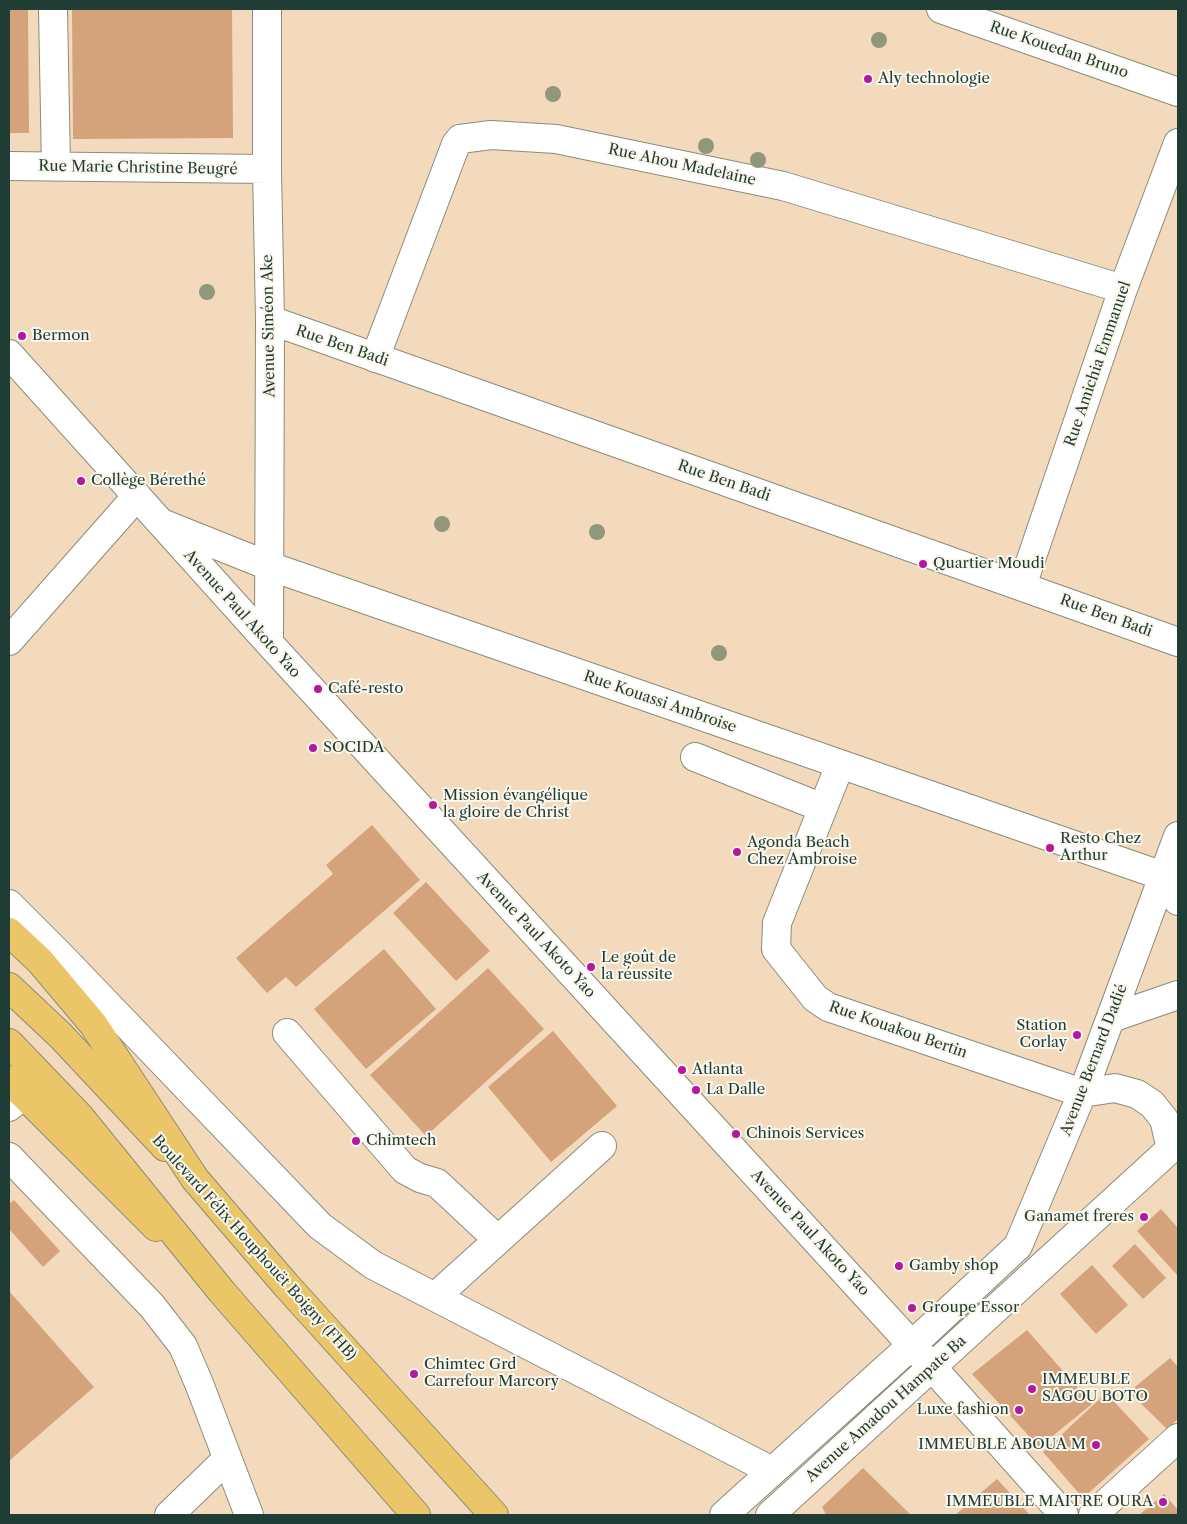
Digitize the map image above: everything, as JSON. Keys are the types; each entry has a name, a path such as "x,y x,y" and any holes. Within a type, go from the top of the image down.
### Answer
{"main road":[{"path":"15,920 40,962 92,1024 195,1179"},
{"name":"Boulevard Félix Houphouët Boigny (FHB)","path":"9,987 61,1036 195,1179 286,1285 494,1515"},
{"path":"9,1043 80,1117 222,1292 416,1515"},
{"path":"14,1094 222,1292"}],"street":[{"path":"53,9 56,167"},
{"name":"Avenue Siméon Ake","path":"267,9 267,169 270,320 268,643"},
{"name":"Rue Kouedan Bruno","path":"940,9 1178,92"},
{"name":"Rue Ahou Madelaine","path":"375,358 456,144 460,139 491,135 556,139 783,186 1124,289"},
{"name":"Rue Amichia Emmanuel","path":"1022,586 1124,289 1178,143"},
{"name":"Rue Marie Christine Beugré","path":"9,166 267,169"},
{"name":"Rue Ben Badi","path":"270,320 1178,642"},
{"name":"Avenue Paul Akoto Yao","path":"9,354 137,496 158,522 912,1345 1064,1515"},
{"path":"9,641 137,496"},
{"name":"Rue Kouassi Ambroise","path":"158,522 269,566 1163,876"},
{"path":"695,757 822,808"},
{"name":"Rue Kouakou Bertin","path":"840,765 777,924 776,949 815,998 828,1007 1082,1093 1115,1088 1137,1094 1152,1104 1164,1119 1175,1145"},
{"name":"Avenue Bernard Dadié","path":"990,1272 1018,1246 1082,1093 1178,836"},
{"path":"1163,876 1178,902"},
{"path":"15,920 320,1226 373,1265 772,1472"},
{"path":"1111,1018 1178,995"},
{"path":"287,1033 405,1170 420,1178 437,1183 498,1240"},
{"name":"Avenue Amadou Hampate Ba","path":"770,1515 800,1503 932,1367 1175,1145"},
{"path":"435,1297 602,1146"},
{"path":"9,1157 152,1306 183,1346 249,1515"},
{"name":"Avenue Amadou Hampate Ba","path":"724,1515 990,1272"},
{"path":"1092,1515 1178,1438"},
{"path":"169,1515 227,1460"}],"building":[{"path":"9,9 28,9 29,133 9,133"},
{"path":"72,9 232,9 233,138 73,139"},
{"path":"372,825 420,880 296,987 286,977 267,993 236,958 333,874 326,865"},
{"path":"426,882 490,951 456,981 393,913"},
{"path":"384,949 436,1009 366,1069 314,1009"},
{"path":"488,968 544,1029 426,1136 370,1075"},
{"path":"553,1031 617,1106 551,1162 488,1087"},
{"path":"14,1200 60,1251 43,1267 9,1229 9,1204"},
{"path":"1161,1209 1178,1228 1178,1276 1137,1231"},
{"path":"1135,1244 1166,1278 1143,1299 1112,1266"},
{"path":"1092,1265 1128,1305 1096,1334 1060,1294"},
{"path":"9,1291 94,1387 9,1461"},
{"name":"IMMEUBLE SAGOU BOTO","path":"1027,1330 1092,1404 1039,1447 972,1374"},
{"path":"1170,1358 1178,1367 1178,1419 1167,1429 1129,1392"},
{"name":"IMMEUBLE ABOUA M","path":"1106,1393 1149,1439 1083,1498 1043,1452"},
{"path":"863,1468 911,1515 826,1515 822,1507"},
{"path":"997,1479 1030,1515 955,1515"},
{"name":"IMMEUBLE MAITRE OURA","path":"1164,1494 1178,1510 1178,1515 1139,1515"}],"place":[{"name":"Aly technologie","path":"868,79"},
{"name":"Bermon","path":"22,336"},
{"name":"Collège Bérethé","path":"81,481"},
{"name":"Quartier Moudi","path":"923,564"},
{"name":"Café-resto","path":"318,689"},
{"name":"SOCIDA","path":"313,748"},
{"name":"Mission évangélique la gloire de Christ","path":"433,805"},
{"name":"Resto Chez Arthur","path":"1050,848"},
{"name":"Agonda Beach Chez Ambroise","path":"737,852"},
{"name":"Le goût de la réussite","path":"591,967"},
{"name":"Station Corlay","path":"1077,1035"},
{"name":"Atlanta","path":"682,1070"},
{"name":"La Dalle","path":"696,1090"},
{"name":"Chinois Services","path":"736,1134"},
{"name":"Chimtech","path":"356,1141"},
{"name":"Ganamet freres","path":"1144,1217"},
{"name":"Gamby shop","path":"899,1266"},
{"name":"Groupe Essor","path":"912,1308"},
{"name":"Chimtec Grd Carrefour Marcory","path":"414,1374"},
{"name":"IMMEUBLE SAGOU BOTO","path":"1032,1389"},
{"name":"Luxe fashion","path":"1019,1410"},
{"name":"IMMEUBLE ABOUA M","path":"1096,1445"},
{"name":"IMMEUBLE MAITRE OURA","path":"1163,1502"}]}
